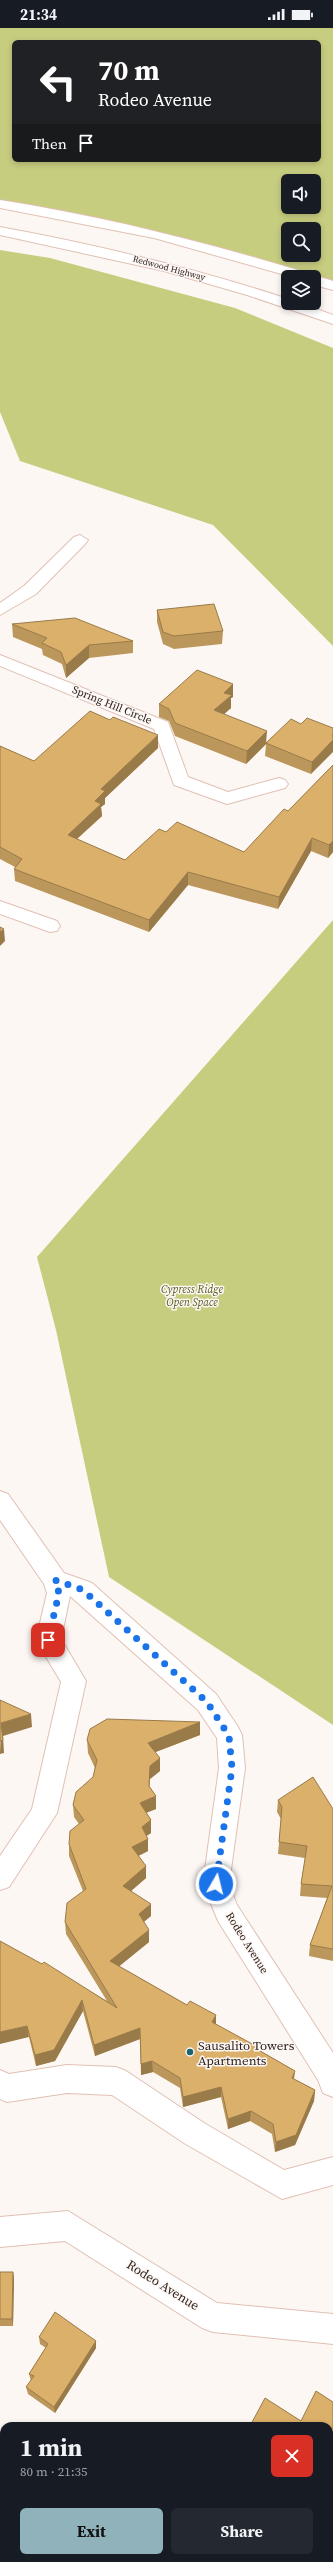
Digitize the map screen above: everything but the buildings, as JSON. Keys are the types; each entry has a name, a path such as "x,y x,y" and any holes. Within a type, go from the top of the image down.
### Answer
{"main road":[{"path":"0,204 84,219 166,237 282,270"},
{"name":"Redwood Highway","path":"0,231 81,247 170,268 245,290 333,320"},
{"path":"321,282 333,286"},
{"path":"0,610 30,590 80,540"},
{"name":"Spring Hill Circle","path":"0,660 162,726 180,781 226,798 279,784"},
{"path":"0,907 50,926"},
{"path":"0,1501 55,1580 59,1593 48,1640 74,1681 44,1813 0,1878"},
{"name":"Rodeo Avenue","path":"55,1580 83,1590 207,1702 229,1736 232,1768 216,1884 227,1912 329,2072 333,2083"},
{"path":"0,2084 7,2088 67,2079 116,2081 194,2133 282,2185 333,2171"},
{"name":"Rodeo Avenue","path":"0,2232 68,2226 213,2317 333,2329"}],"green space":[{"path":"0,28 333,28 333,286 321,280 321,270 288,270 247,259 0,204"},
{"path":"0,250 50,258 235,308 333,348 333,646 213,525 20,461 0,412"},
{"name":"Cypress Ridge Open Space","path":"333,920 333,1725 109,1577 56,1330 37,1257"}],"place":[{"name":"Sausalito Towers Apartments","path":"190,2052"}],"route":[{"path":"48,1640 59,1593 55,1580 83,1590 207,1702 229,1736 232,1768 216,1884"}]}
